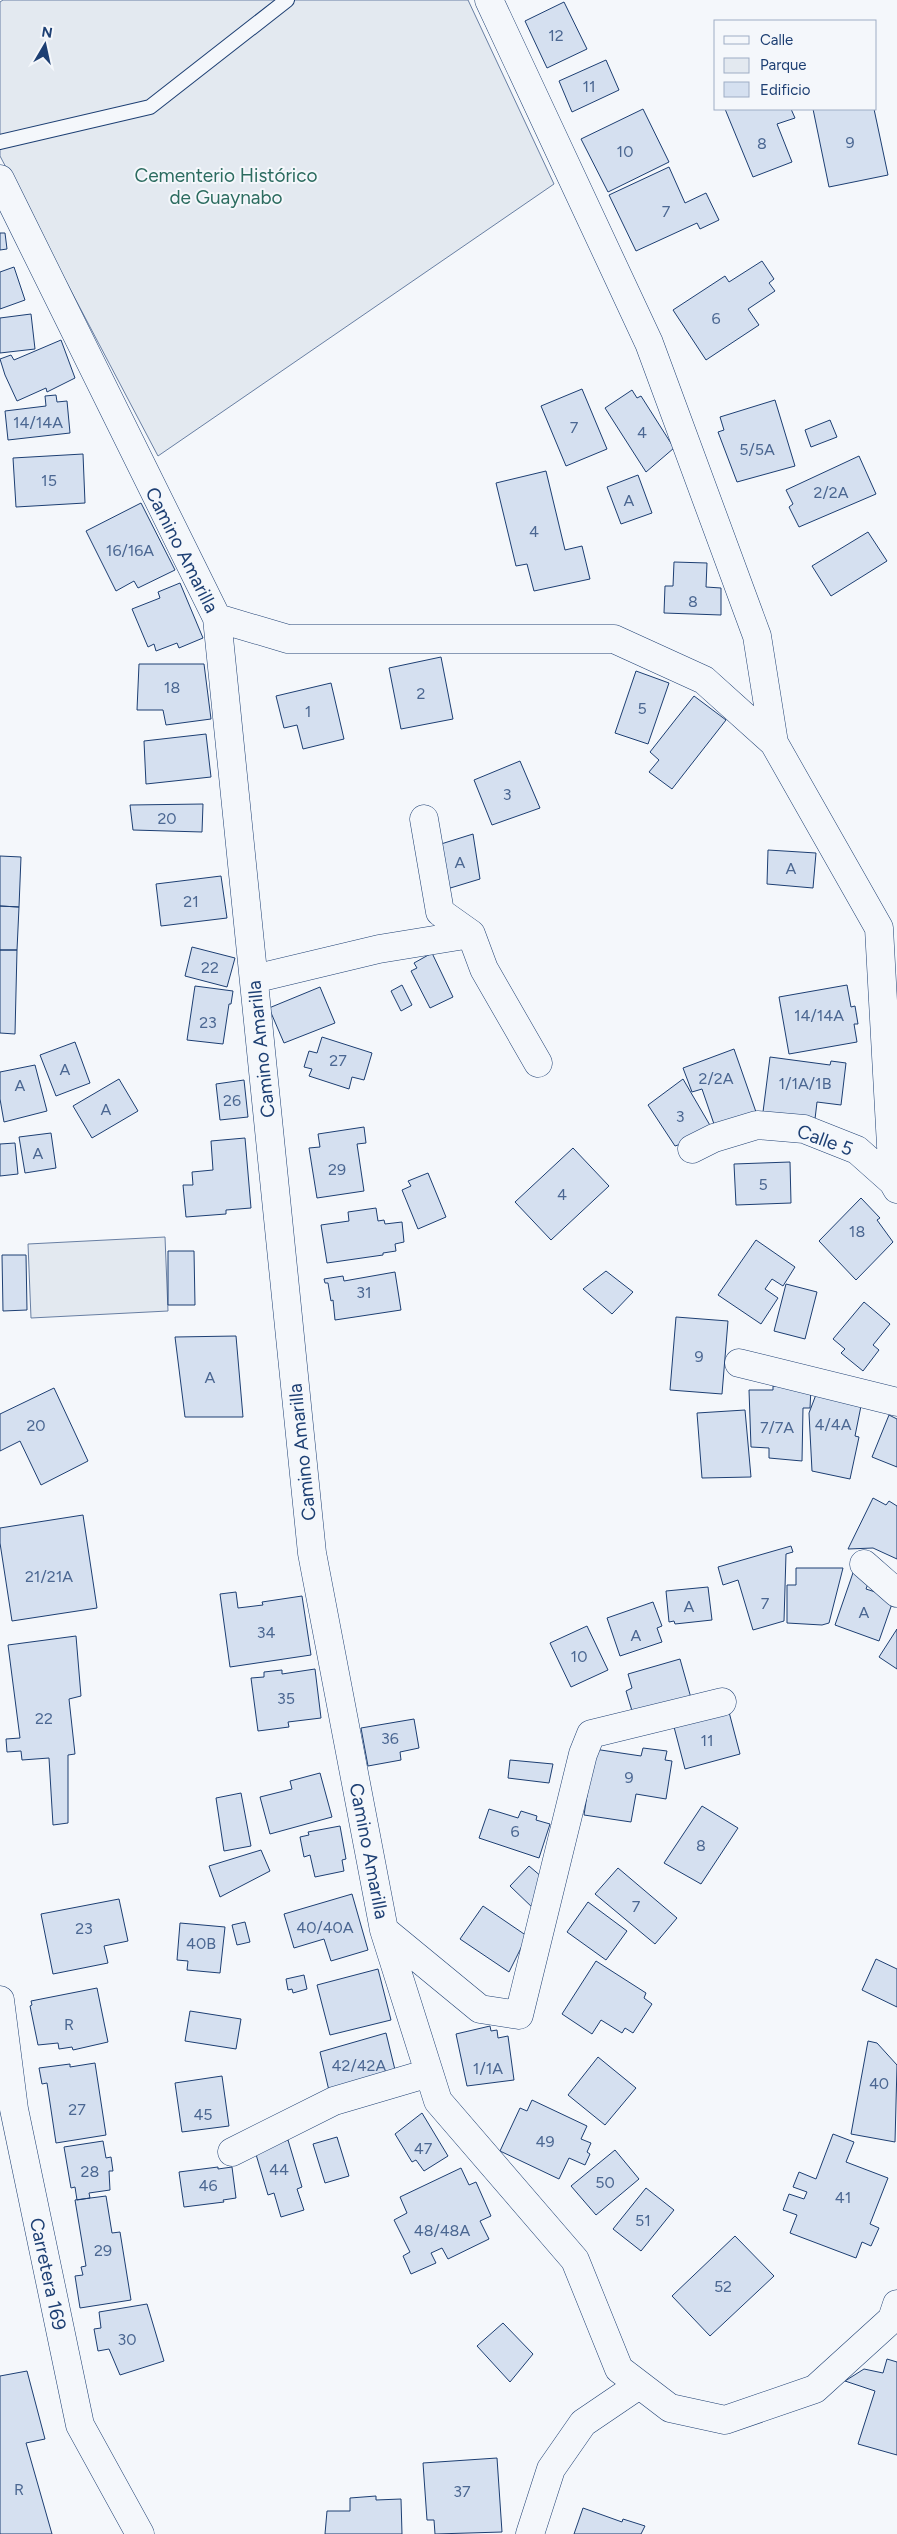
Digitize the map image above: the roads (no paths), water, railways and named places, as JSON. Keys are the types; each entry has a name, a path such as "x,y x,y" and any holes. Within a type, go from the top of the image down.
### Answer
{"street":[{"path":"489,0 650,343 757,636 774,744"},
{"name":"Camino Amarilla","path":"0,179 217,618 312,1553 384,1930 438,2101 575,2260 619,2369 670,2408 725,2420 815,2389 892,2319 897,2304"},
{"path":"217,618 288,639 614,639 704,680 774,744 879,928 895,1185"},
{"path":"424,819 440,912 472,934 484,969 538,1063"},
{"path":"254,979 378,949 472,934"},
{"name":"Calle 5","path":"692,1149 714,1138 757,1125 804,1129 857,1150 895,1185"},
{"path":"739,1363 897,1402"},
{"path":"864,1564 897,1593"},
{"path":"384,1930 480,2009 519,2015 583,1754 591,1734 722,1702"},
{"name":"Carretera 169","path":"0,2000 14,2109 80,2425 140,2534"},
{"path":"232,2152 334,2101 429,2073"},
{"path":"530,2534 551,2468 583,2423 640,2385"}],"lane":[{"path":"0,142 150,107 287,0"}],"park label":[{"name":"Cementerio Histórico de Guaynabo","path":"226,186"}]}
